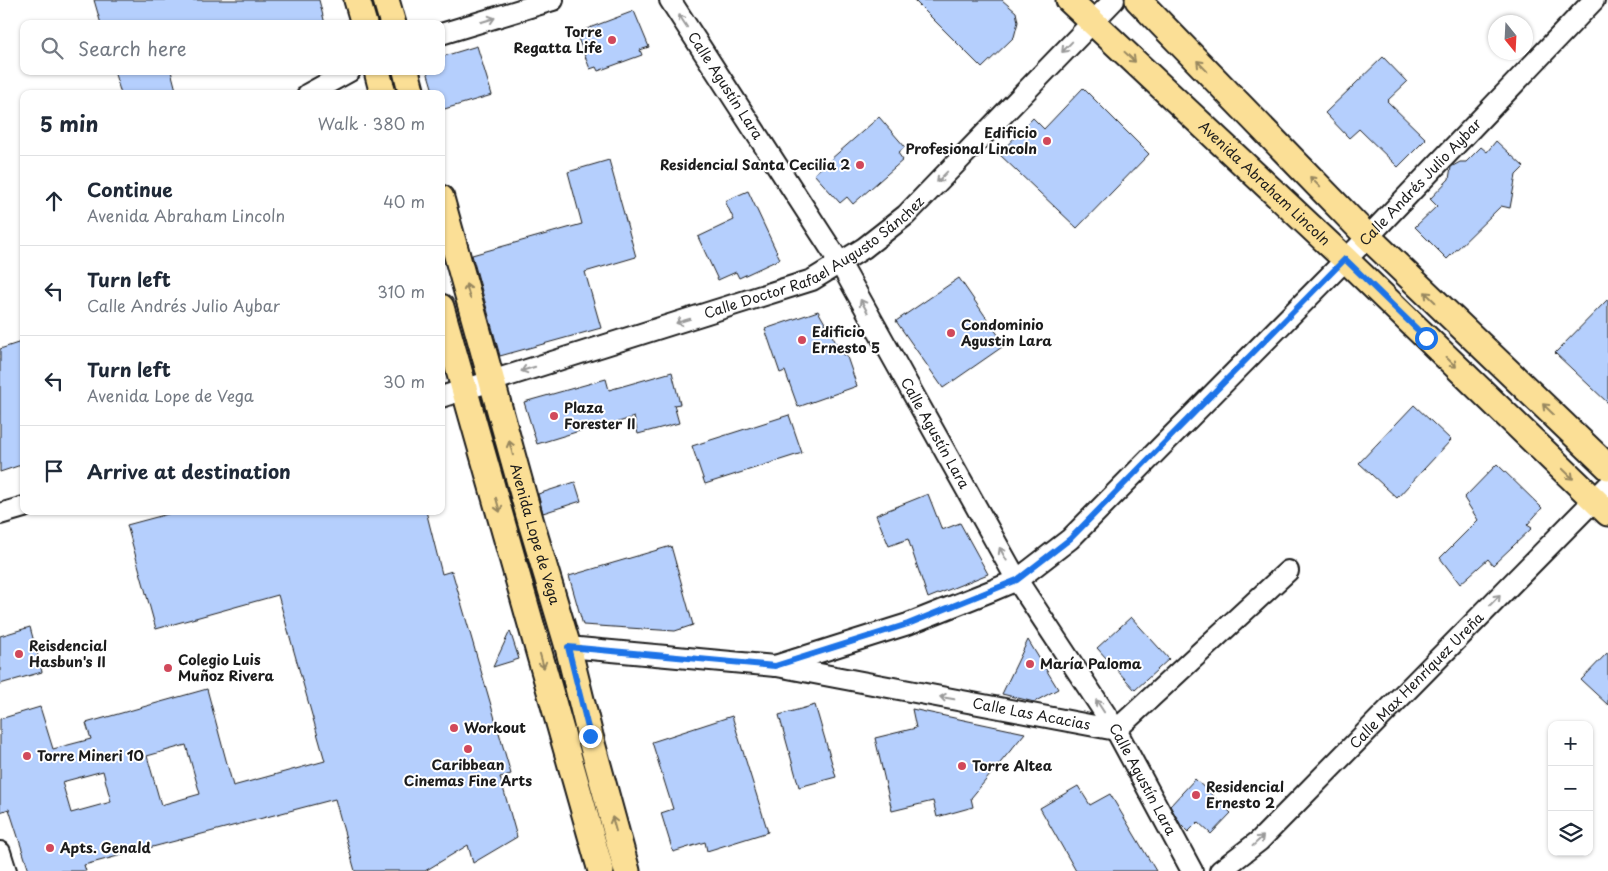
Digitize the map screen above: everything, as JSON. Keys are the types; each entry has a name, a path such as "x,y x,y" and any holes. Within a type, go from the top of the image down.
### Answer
{"main road":[{"path":"357,0 363,20"},
{"path":"386,0 392,20"},
{"name":"Avenida Abraham Lincoln","path":"1069,0 1603,499"},
{"path":"1138,0 1368,237 1608,467"},
{"path":"378,75 382,90"},
{"path":"407,75 411,90"},
{"name":"Avenida Lope de Vega","path":"445,212 530,519 568,647 627,871"},
{"name":"Avenida Lope de Vega","path":"445,338 452,393 601,871"}],"street":[{"path":"445,33 553,0"},
{"name":"Calle Agustín Lara","path":"670,0 840,263 1017,580 1116,730 1192,871"},
{"name":"Calle Doctor Rafael Augusto Sánchez","path":"452,393 812,280 864,248 906,215 1114,0"},
{"name":"Calle Andrés Julio Aybar","path":"568,647 775,666 908,624 1017,580 1070,539 1368,237 1594,0"},
{"path":"315,90 343,75"},
{"name":"Calle Max Henríquez Ureña","path":"1220,871 1259,841 1603,499"},
{"path":"0,514 20,508"},
{"path":"1116,730 1288,572"},
{"name":"Calle Las Acacias","path":"775,666 1116,730"},
{"path":"0,852 6,871"}],"building":[{"path":"94,0 319,0 324,20 100,20"},
{"path":"914,0 1002,0 1016,12 1018,22 1014,37 982,68"},
{"name":"Torre Regatta Life","path":"634,11 649,47 640,50 642,55 598,71 596,67 590,69 576,33"},
{"path":"477,46 492,95 445,109 445,90 433,90 428,75 445,75 445,56"},
{"path":"1383,57 1407,82 1387,101 1426,139 1398,167 1359,129 1349,138 1325,113"},
{"path":"115,75 172,75 176,90 120,90"},
{"path":"1083,88 1149,154 1077,228 999,154 1033,118 1044,129"},
{"name":"Residencial Santa Cecilia 2","path":"879,117 905,147 898,153 903,160 853,204 847,197 840,203 814,174"},
{"path":"1496,141 1524,167 1516,175 1510,208 1501,206 1447,259 1415,227 1437,206 1430,199 1449,179 1451,167 1460,162 1466,162 1481,147 1487,152"},
{"path":"609,160 636,257 585,272 601,328 500,356 472,255 582,224 568,172"},
{"path":"748,191 780,259 739,278 736,272 718,280 698,237 734,220 725,201"},
{"name":"Condominio Agustin Lara","path":"959,278 1005,345 943,388 896,321"},
{"path":"1608,299 1608,403 1555,353"},
{"path":"818,311 843,355 846,354 857,386 798,407 785,371 780,373 765,329"},
{"path":"20,342 20,465 0,472 0,349"},
{"path":"672,372 680,404 674,405 679,423 638,434 634,417 600,428 599,425 537,444 524,402 606,379 609,390"},
{"path":"1414,405 1451,440 1397,498 1359,463"},
{"path":"789,415 802,453 705,484 692,446"},
{"path":"1497,464 1542,508 1527,525 1532,528 1493,565 1488,559 1460,584 1440,558 1478,520 1464,498"},
{"path":"575,482 581,501 543,513 538,494"},
{"path":"928,494 942,530 960,523 988,574 928,598 908,539 889,546 876,515"},
{"path":"164,515 427,515 442,574 452,571 511,774 500,777 517,837 473,863 468,845 425,871 355,871 335,799 84,865 86,871 29,871 9,809 0,812 0,719 40,707 53,749 91,739 86,723 207,689 233,786 325,761 278,595 156,629 127,525","holes":["186,745 200,794 161,805 147,756","103,771 111,802 71,813 62,782"]},
{"path":"671,546 693,625 675,631 583,625 569,576"},
{"path":"1131,617 1169,659 1135,690 1097,648"},
{"name":"Reisdencial Hasbun's II","path":"30,627 42,672 0,684 0,636"},
{"path":"510,631 519,659 493,667"},
{"name":"María Paloma","path":"1028,640 1058,689 1034,702 1002,694"},
{"path":"1608,652 1608,705 1581,680"},
{"path":"815,705 836,777 799,787 779,715"},
{"name":"Torre Altea","path":"912,709 1025,733 971,798 973,807 937,817 933,801 892,811 875,738 916,728"},
{"path":"732,716 768,832 707,851 705,842 673,852 661,813 673,809 652,742"},
{"name":"Residencial Ernesto 2","path":"1195,779 1231,813 1211,834 1198,822 1188,832 1181,825 1170,806"},
{"path":"1078,786 1090,805 1110,794 1156,871 1076,871 1040,808"}],"place":[{"name":"Torre Regatta Life","path":"612,40"},
{"name":"Edificio Profesional Lincoln","path":"1047,141"},
{"name":"Residencial Santa Cecilia 2","path":"860,165"},
{"name":"Condominio Agustin Lara","path":"951,333"},
{"name":"Edificio Ernesto 5","path":"802,340"},
{"name":"Plaza Forester II","path":"554,416"},
{"name":"Reisdencial Hasbun's II","path":"19,654"},
{"name":"María Paloma","path":"1030,664"},
{"name":"Colegio Luis Muñoz Rivera","path":"168,668"},
{"name":"Workout","path":"454,728"},
{"name":"Caribbean Cinemas Fine Arts","path":"468,749"},
{"name":"Torre Mineri 10","path":"27,756"},
{"name":"Torre Altea","path":"962,766"},
{"name":"Residencial Ernesto 2","path":"1196,795"},
{"name":"Apts. Genald","path":"50,848"}],"route":[{"path":"590,736 568,647 775,666 908,624 1017,580 1070,539 1345,259 1426,338"}]}
